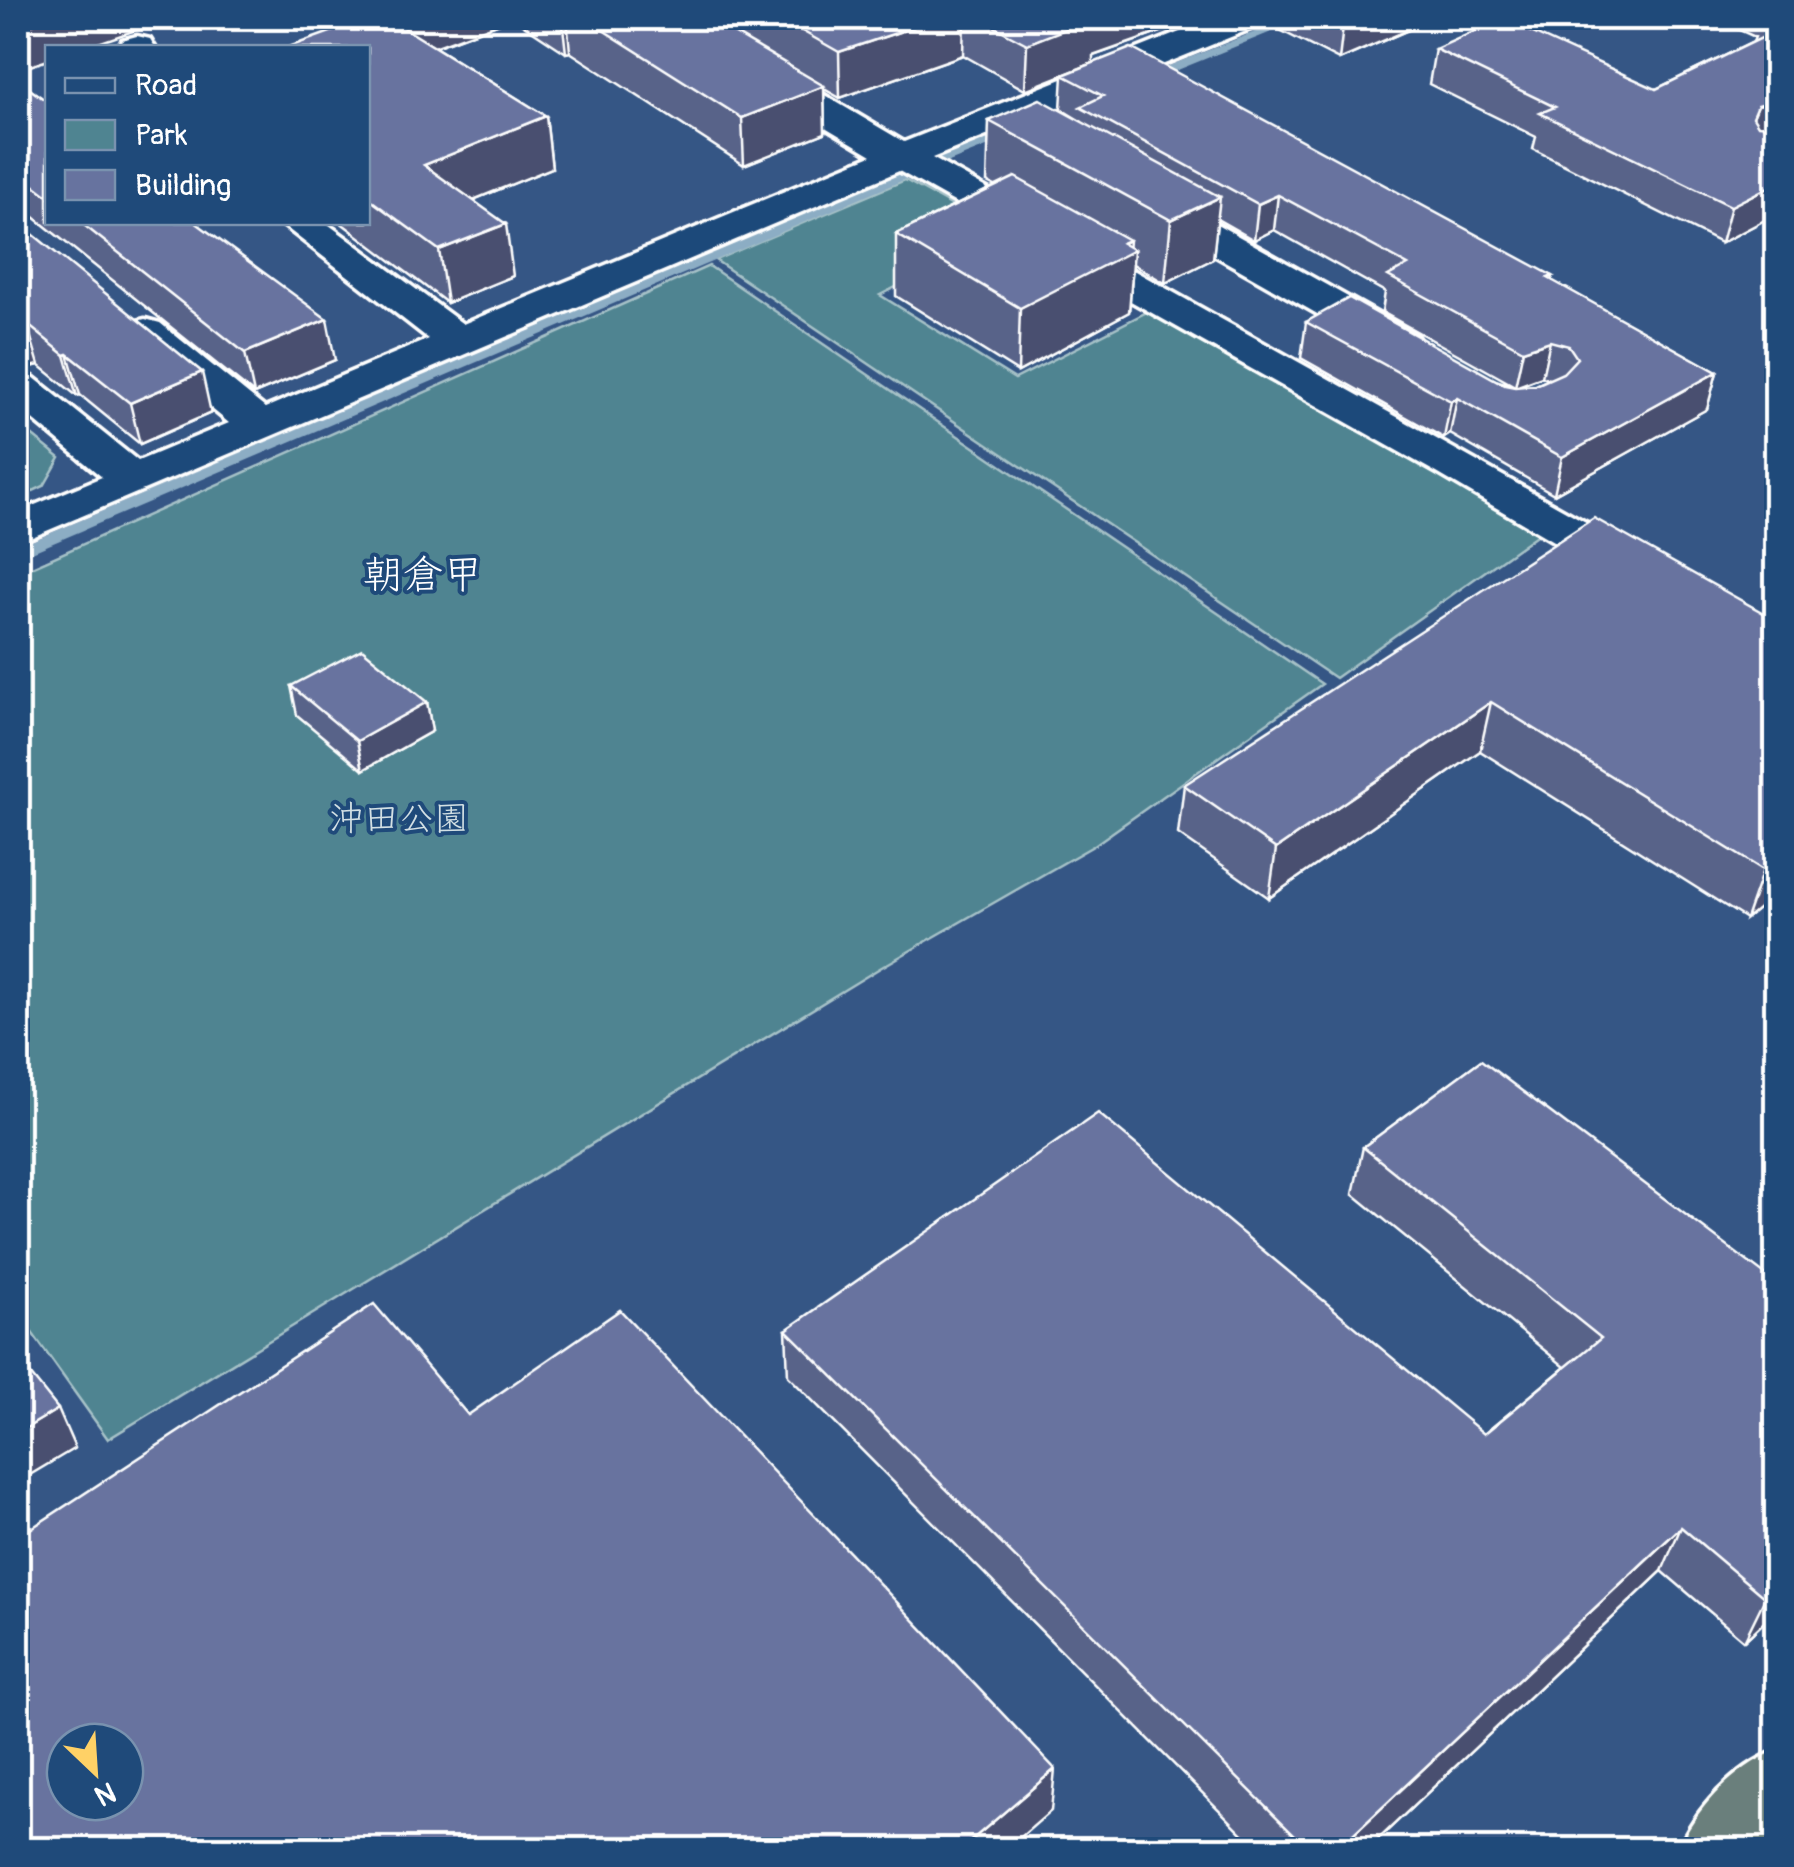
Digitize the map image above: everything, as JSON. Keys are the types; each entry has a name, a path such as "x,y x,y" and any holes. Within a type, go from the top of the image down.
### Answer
{"highway":[{"path":"1714,1850 1776,1786"}],"street":[{"path":"670,18 904,158 1453,464 1674,593"},
{"path":"18,529 1221,21"},
{"path":"997,116 1048,145"},
{"path":"1118,184 1429,360"},
{"path":"303,225 460,342"},
{"path":"108,302 259,425"},
{"path":"25,401 132,478"}],"green space":[{"path":"905,180 1002,233 880,295 1015,379 1147,312 1542,531 1335,678 715,260"},
{"name":"沖田公園","path":"709,266 1322,684 1093,846 880,968 108,1439 18,1313 18,573"},
{"path":"18,424 60,458 44,486 18,498"}],"building":[{"path":"18,18 50,18 18,28"},
{"path":"369,18 388,18 546,116 424,165 506,224 439,250 370,199 370,45 294,45"},
{"path":"584,18 708,18 824,86 742,118"},
{"path":"779,18 941,18 839,52"},
{"path":"978,18 1094,18 1027,44"},
{"path":"1502,19 1656,89 1776,31 1776,100 1758,105 1753,117 1758,125 1776,126 1776,183 1731,206 1540,113 1555,107 1435,49"},
{"path":"1131,48 1553,276 1548,278 1717,372 1562,457 1457,398 1451,401 1306,322 1349,298 1515,387 1536,385 1563,373 1577,358 1569,346 1550,341 1523,350 1388,276 1408,265 1278,195 1258,204 1080,107 1103,96 1063,75"},
{"path":"18,81 45,100 45,194 18,176"},
{"path":"1040,99 1220,197 1171,220 989,121"},
{"path":"1015,177 1129,240 1122,243 1134,250 1020,308 896,234"},
{"path":"18,222 202,372 130,403 27,324 18,326"},
{"path":"84,225 199,225 327,319 245,353"},
{"path":"1594,518 1776,620 1776,859 1763,870 1491,702 1276,849 1184,785"},
{"path":"362,649 427,702 357,741 291,686"},
{"path":"1481,1060 1776,1283 1776,1587 1765,1598 1681,1527 1337,1850 1310,1850 786,1330 1098,1113 1484,1434 1601,1338 1363,1147"},
{"path":"374,1304 468,1415 620,1310 1055,1769 960,1850 18,1850 18,1537"},
{"path":"18,1359 58,1409 18,1433"}],"waterway":[{"path":"1148,77 1300,18"},
{"path":"934,163 1004,135"},
{"path":"18,553 903,175"}],"district":[{"name":"朝倉甲","path":"423,574"}]}
